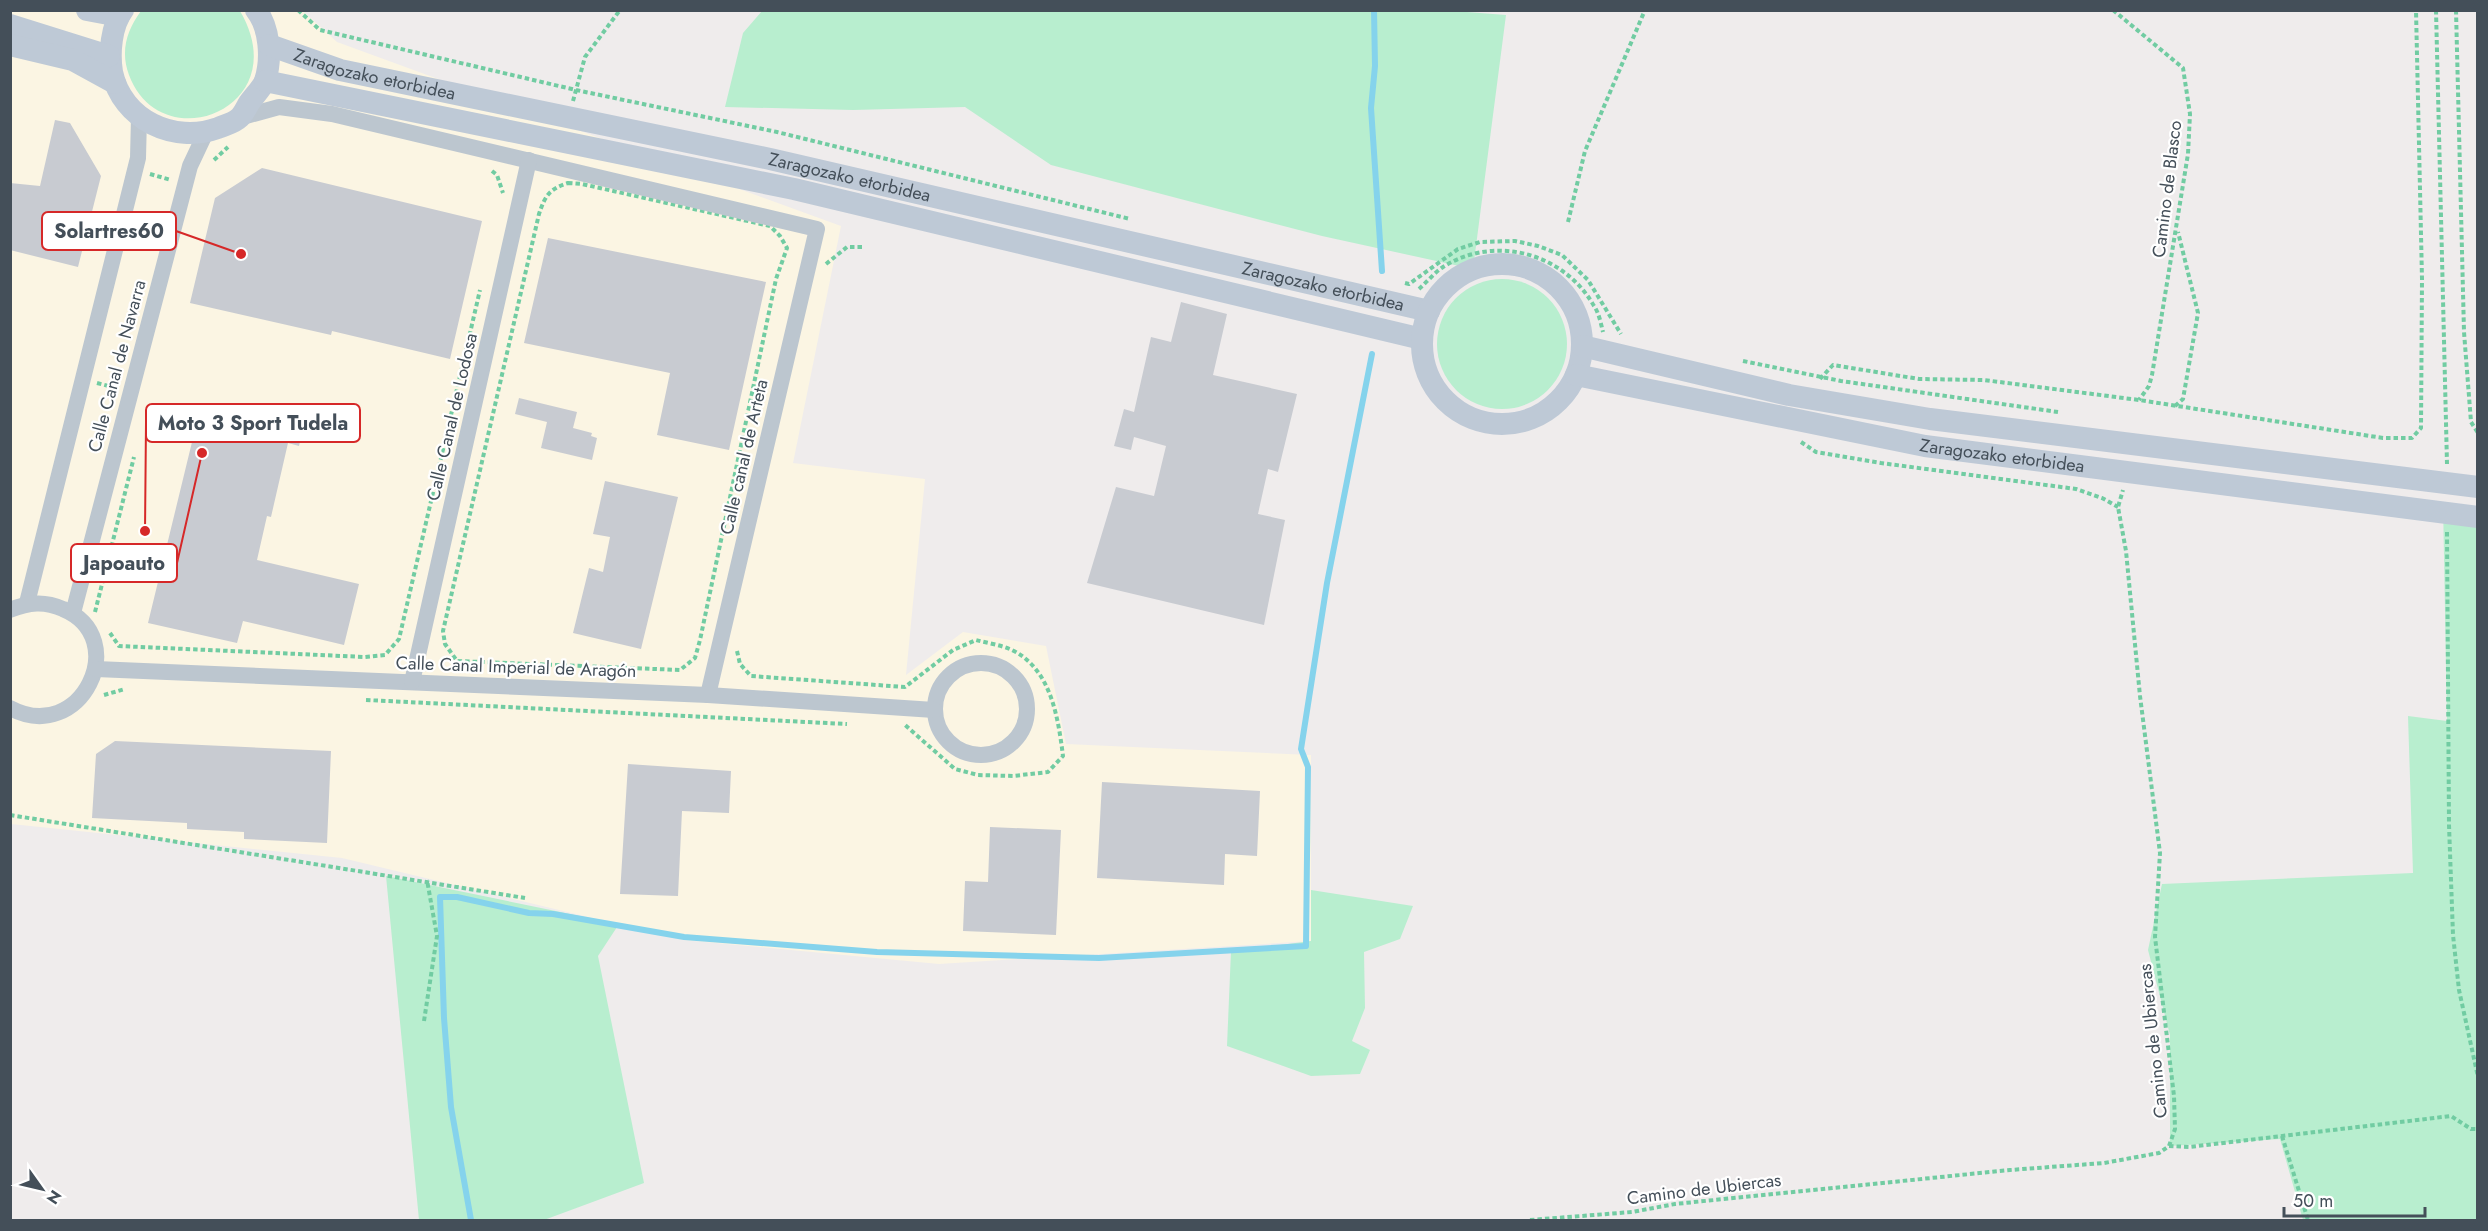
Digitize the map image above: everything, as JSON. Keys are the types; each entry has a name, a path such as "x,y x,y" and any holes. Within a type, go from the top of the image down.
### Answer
{"main road":[{"path":"87,10 121,13 109,56 115,83 125,102 139,117 160,128 183,134 206,132 239,118 265,81 269,45 261,17 256,10"},
{"path":"10,25 109,56"},
{"path":"10,45 73,60 115,83"},
{"name":"Zaragozako etorbidea","path":"269,45 340,70 568,115 780,161 1429,311"},
{"name":"Zaragozako etorbidea","path":"265,81 794,189 1422,339"},
{"path":"1508,264 1532,270 1553,282 1569,300 1579,322 1582,346 1576,375 1564,394 1548,410 1528,420 1506,424 1484,423 1462,414 1431,383 1423,362 1422,339 1429,311 1442,291 1461,275 1484,266 1508,264"},
{"name":"Zaragozako etorbidea","path":"1582,346 1803,397 1930,419 2436,473 2463,480"},
{"name":"Zaragozako etorbidea","path":"1576,375 1925,446 2469,516"}],"street":[{"path":"239,118 279,107 332,114 529,160"},
{"path":"27,603 138,158 139,117"},
{"name":"Calle Canal de Navarra","path":"73,613 190,166 206,132"},
{"name":"Calle canal de Arteta","path":"529,160 817,229 708,695"},
{"name":"Calle Canal de Lodosa","path":"412,682 529,160"},
{"path":"10,610 27,603 51,603 73,613 88,628 96,648 96,669 89,687 77,703 60,713 41,717 21,714 10,708"},
{"path":"976,662 993,664 1009,671 1020,683 1027,699 1027,717 1021,733 1010,746 995,754 977,756 961,751 947,741 938,727 934,710 937,693 946,678 959,668 976,662"},
{"name":"Calle Canal Imperial de Aragón","path":"96,669 708,695 934,710"}],"path":[{"path":"298,10 320,30 576,90 777,132 1134,220"},
{"path":"568,115 585,57 620,10"},
{"path":"1568,222 1585,151 1645,10"},
{"name":"Camino de Blasco","path":"2113,10 2183,68 2190,114 2188,154 2150,386 2139,400"},
{"path":"1803,397 1833,365 1919,379 1984,380 2139,400 2383,438 2412,438 2421,428 2422,279 2416,10"},
{"path":"2436,10 2447,442"},
{"path":"2456,10 2464,332 2471,422 2478,433"},
{"path":"209,169 214,159 235,142"},
{"path":"486,165 497,175 503,192 501,198"},
{"path":"149,174 177,182"},
{"path":"568,183 582,184 770,226 787,248 776,279 700,640 695,658 680,670 457,661 445,644 443,631 539,214 545,196 554,188 568,183"},
{"path":"2175,407 2183,399 2198,313 2177,228"},
{"path":"1401,283 1409,284 1458,249 1480,242 1527,243 1562,255 1588,280 1607,308 1619,334 1630,336"},
{"path":"823,269 826,263 848,247 864,247"},
{"name":"Zaragozako etorbidea","path":"1417,291 1442,267 1475,252 1510,249 1545,258 1574,278 1595,307 1606,340"},
{"path":"107,629 119,646 365,657 385,655 399,639 481,285"},
{"path":"1741,360 1821,377 2065,413"},
{"path":"94,382 123,390"},
{"path":"101,621 95,613 135,453"},
{"name":"Camino de Ubiercas","path":"1530,1221 1632,1212 1675,1204 2010,1170 2104,1163 2159,1153 2169,1146 2175,1129 2174,1096 2155,937 2160,853 2140,696 2126,551 2118,507 2128,472"},
{"path":"2436,473 2463,480"},
{"path":"2447,539 2453,935 2459,990 2478,1077"},
{"path":"739,639 737,650 740,664 751,676 905,687 953,651 976,640 1011,650 1032,663 1048,689 1059,721 1063,756 1048,772 1013,776 978,775 955,769 901,723"},
{"path":"100,698 110,692 132,689"},
{"path":"361,700 851,724"},
{"path":"10,814 400,878 427,880 525,898"},
{"path":"424,1021 437,936 427,880"},
{"path":"2169,1146 2188,1147 2451,1116 2471,1129 2478,1129"},
{"path":"2282,1136 2308,1221"}],"shaded area":[{"path":"10,11 303,11 337,42 841,226 793,463 925,479 906,675 963,632 1046,646 1066,744 1311,755 1311,941 939,964 684,940 342,858 11,824"}],"green space":[{"path":"141,11 240,11 253,45 251,74 238,97 218,112 193,118 168,115 145,101 129,75 125,58 126,41"},
{"path":"762,11 1454,11 1506,15 1473,269 1322,236 1051,165 965,107 853,110 725,107 743,33"},
{"path":"1502,279 1527,284 1548,298 1562,319 1567,344 1562,369 1548,390 1527,404 1502,409 1477,404 1456,390 1442,369 1437,344 1442,319 1456,298 1477,284"},
{"path":"2443,502 2477,507 2477,1220 2303,1220 2280,1139 2170,1146 2170,1035 2148,950 2162,884 2413,873 2408,716 2447,721"},
{"path":"386,876 619,924 598,956 644,1183 544,1220 419,1220"},
{"path":"1311,890 1413,906 1400,939 1364,952 1365,1008 1352,1041 1370,1050 1360,1074 1311,1076 1227,1046 1231,951 1311,941"}],"building":[{"path":"55,120 70,123 101,176 78,267 10,250 10,183 40,186"},
{"path":"262,168 482,221 450,359 332,331 331,335 190,303 215,198"},
{"path":"548,238 766,282 729,450 657,435 670,373 524,343"},
{"path":"1181,302 1227,314 1213,375 1297,394 1278,472 1268,469 1258,514 1285,520 1264,625 1087,583 1116,487 1154,496 1166,446 1134,437 1131,450 1114,446 1124,409 1134,412 1151,337 1171,342"},
{"path":"519,398 577,412 573,428 592,433 591,436 597,438 592,460 541,448 547,422 515,414"},
{"path":"201,405 292,424 303,429 299,446 288,443 271,517 267,516 257,560 359,584 344,645 243,621 237,643 148,623"},
{"path":"605,481 678,497 641,649 573,633 589,568 603,572 610,537 593,534"},
{"path":"115,741 331,751 327,843 244,839 244,832 187,829 187,823 92,818 96,754"},
{"path":"628,764 731,771 729,813 682,811 678,896 620,894"},
{"path":"1102,782 1260,791 1257,856 1225,854 1224,885 1097,878"},
{"path":"990,827 1061,830 1056,935 963,931 965,881 988,882"}],"waterway":[{"path":"1374,10 1375,66 1371,108 1382,271"},
{"path":"471,1220 451,1107 444,1018 440,897 457,897 529,913 553,914 684,937 877,952 1099,958 1306,946 1308,767 1301,749 1327,583 1372,354"}],"place":[{"name":"Solartres60","path":"241,254"},
{"name":"Japoauto","path":"202,453"},
{"name":"Moto 3 Sport Tudela","path":"145,531"}]}
